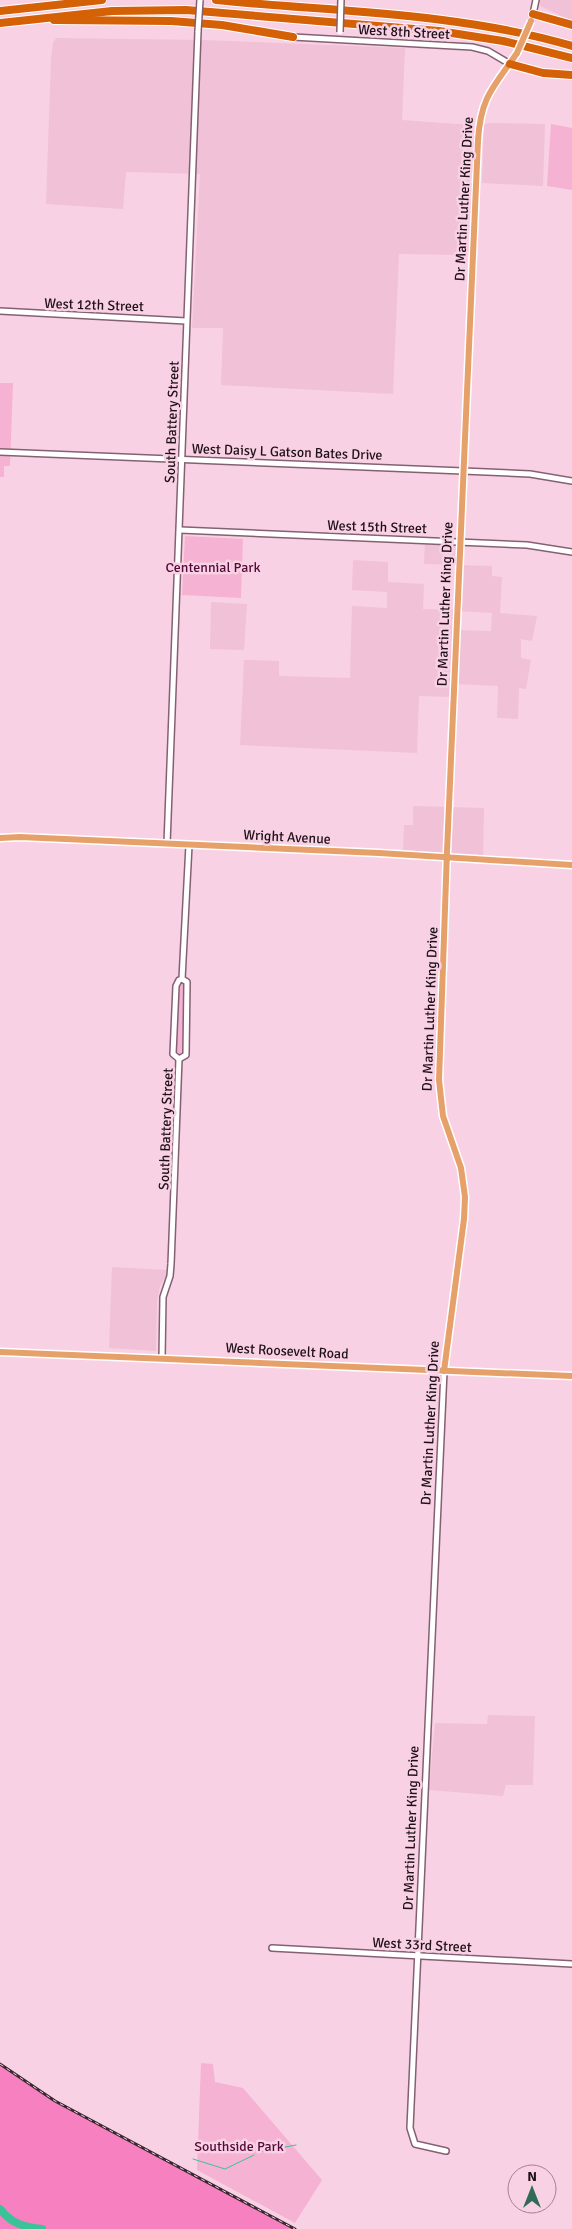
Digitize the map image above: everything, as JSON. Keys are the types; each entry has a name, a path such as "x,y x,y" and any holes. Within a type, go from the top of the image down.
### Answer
{"highway":[{"path":"2,11 102,0"},
{"path":"216,0 455,22 508,30 572,46"},
{"path":"2,23 134,9 208,11 448,32 503,41 572,58"},
{"path":"532,17 572,25"},
{"path":"27,19 171,21 222,25 293,37"},
{"path":"510,64 543,73 572,76"}],"main road":[{"name":"Dr Martin Luther King Drive","path":"444,1371 465,1205 461,1168 445,1124 439,1092 446,857 479,118 488,95 517,54 532,17"},
{"name":"Wright Avenue","path":"0,838 24,837 446,857 572,865"},
{"name":"West Roosevelt Road","path":"0,1352 572,1376"}],"street":[{"name":"South Battery Street","path":"167,844 200,0"},
{"path":"339,40 341,0"},
{"name":"Dr Martin Luther King Drive","path":"532,17 536,0"},
{"name":"West 8th Street","path":"293,37 472,47 488,51 510,64"},
{"name":"West 12th Street","path":"0,311 186,320"},
{"name":"West Daisy L Gatson Bates Drive","path":"0,452 463,470 530,474 572,481"},
{"name":"West 15th Street","path":"180,530 527,545 572,552"},
{"name":"South Battery Street","path":"162,1358 163,1297 170,1276 171,1264 179,1059 173,1054 176,986 178,980 182,978 189,845"},
{"path":"179,1059 186,1055 187,982 182,978"},
{"name":"Dr Martin Luther King Drive","path":"444,1371 410,2128 415,2144 446,2151"},
{"name":"West 33rd Street","path":"272,1948 572,1964"}],"shaded area":[{"path":"540,0 572,0 572,21 540,6"},
{"path":"56,38 203,40 405,48 402,120 472,125 467,255 399,254 393,394 221,385 223,328 192,328 200,174 126,172 123,209 46,204 51,59 53,43"},
{"path":"484,124 545,124 543,186 482,183"},
{"path":"425,540 460,542 459,565 424,564"},
{"path":"353,560 388,562 388,582 424,584 423,609 457,610 459,565 492,566 492,576 502,577 500,613 537,616 532,641 521,639 521,658 531,660 526,689 519,688 518,719 497,718 498,686 455,684 454,697 419,696 417,753 240,745 244,660 279,661 279,676 350,678 352,606 387,608 387,592 352,590","holes":["457,611 492,613 491,631 457,630"]},
{"path":"211,602 247,604 244,650 210,649"},
{"path":"413,806 484,808 483,859 403,855 404,825 413,825"},
{"path":"112,1267 167,1270 160,1286 157,1302 156,1351 109,1348"},
{"path":"488,1715 535,1716 533,1785 506,1785 503,1796 429,1790 435,1723 487,1724"},
{"path":"0,2064 55,2101 295,2229 0,2229"}],"green space":[{"path":"551,124 572,128 572,190 547,186"},
{"path":"0,383 13,383 10,466 4,466 4,477 0,477"},
{"name":"Centennial Park","path":"185,536 243,539 241,598 182,595"},
{"path":"181,981 186,985 183,1051 179,1055 175,1052 178,985"},
{"name":"Southside Park","path":"201,2063 213,2064 215,2082 243,2088 322,2180 295,2223 197,2170"}],"waterway":[{"path":"258,2152 296,2145"},
{"path":"193,2159 225,2169 254,2155"},
{"path":"0,2209 19,2224 42,2229"}],"railway":[{"path":"0,2064 55,2101 295,2229"}]}
